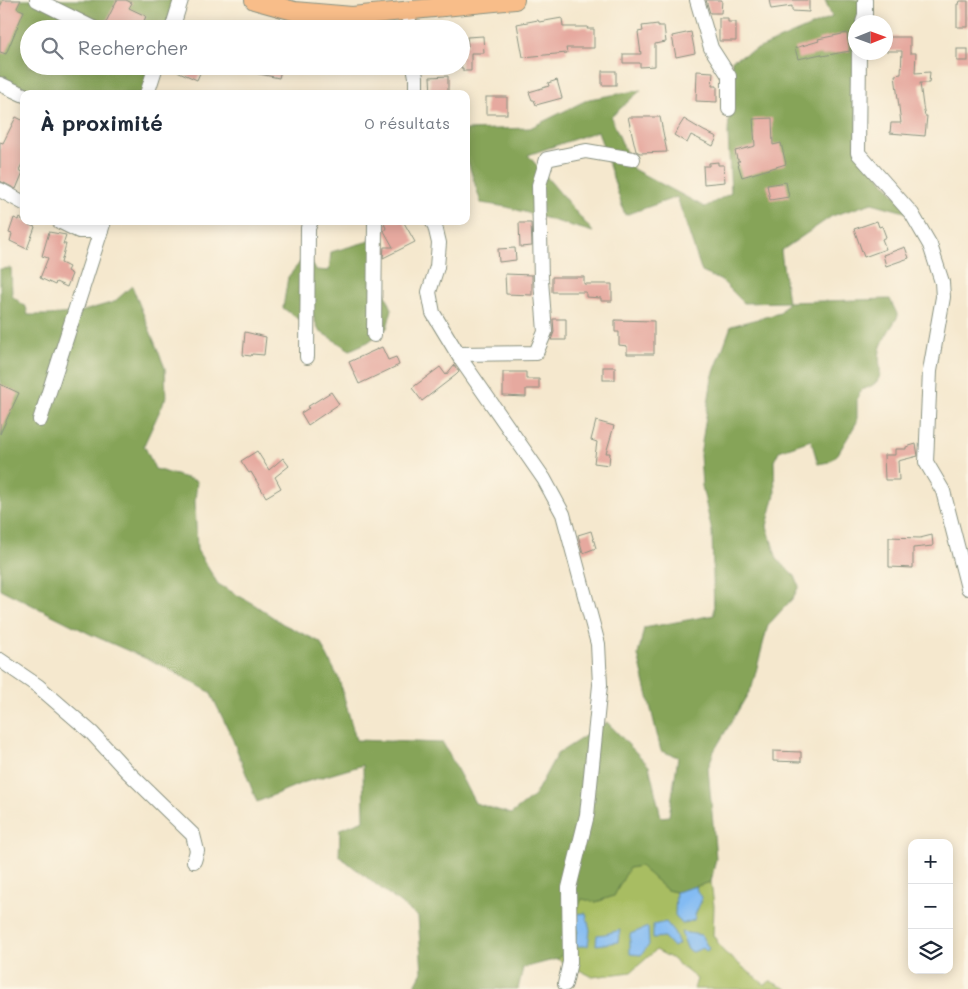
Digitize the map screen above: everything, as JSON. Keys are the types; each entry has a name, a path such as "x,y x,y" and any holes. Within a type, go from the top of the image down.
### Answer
{"main road":[{"path":"254,0 294,10 352,16 407,12 439,4 515,0"}],"street":[{"path":"37,0 77,20"},
{"path":"175,20 181,0"},
{"path":"696,0 711,48 729,76 729,109"},
{"path":"865,0 865,15"},
{"path":"407,12 409,20"},
{"path":"859,60 858,152 912,214 930,244 942,282 943,297 930,371 926,462 943,492 968,588"},
{"path":"148,90 153,75"},
{"path":"415,75 416,90"},
{"path":"0,84 20,93"},
{"path":"458,354 536,353 545,332 541,280 539,185 547,159 586,151 633,160"},
{"path":"0,190 20,202"},
{"path":"40,420 103,226 78,231 67,225"},
{"path":"307,357 309,225"},
{"path":"374,335 375,225"},
{"path":"434,225 439,243 437,267 429,292 433,313 458,354 544,479 563,514 598,644 600,686 598,713 588,815 569,888 570,962 565,984"},
{"path":"0,660 38,686 92,733 126,770 193,835 197,851 194,861"}],"green space":[{"path":"0,0 177,0 174,20 20,20 20,75 153,75 144,90 20,90 20,92 0,83"},
{"path":"825,0 865,0 864,15 848,15 848,60 857,60 858,152 912,214 872,203 832,216 781,251 788,302 744,303 722,281 702,272 677,197 625,215 598,131 528,155 593,232 507,207 481,203 470,169 470,130 530,128 589,99 641,90 611,117 633,169 705,207 731,193 728,134 732,60 832,17"},
{"path":"373,240 377,275 392,309 387,328 368,342 350,350 319,331 313,316 298,319 283,308 288,277 306,255 316,270 329,271 331,252"},
{"path":"11,268 12,296 26,307 28,315 80,312 114,302 132,286 165,368 166,397 144,445 155,469 197,481 195,501 197,550 218,584 255,605 283,624 320,642 339,679 356,740 443,743 475,803 511,814 534,796 557,754 607,722 649,766 661,817 669,816 678,757 661,751 638,655 644,628 714,615 712,532 702,486 700,455 712,378 731,326 780,313 788,302 890,299 898,316 882,344 879,359 880,372 877,382 861,390 857,399 857,422 838,454 829,462 818,464 811,440 779,451 774,461 775,494 767,526 777,559 795,576 799,586 793,598 768,625 752,687 714,751 708,768 716,858 711,882 676,892 667,890 640,866 629,868 614,896 596,902 582,899 574,914 565,952 557,959 523,968 518,989 413,989 422,972 418,917 339,856 340,829 364,820 363,765 302,783 257,802 231,735 210,692 163,666 90,634 0,589 0,269"},
{"path":"640,866 667,890 676,892 711,882 714,906 713,935 724,952 765,985 770,981 787,989 694,989 697,979 671,958 656,950 631,972 593,977 557,959 565,952 574,914 582,898 596,902 614,896 628,868"}],"water":[{"path":"696,886 697,891 702,897 694,920 682,924 675,915 676,892"},
{"path":"586,913 590,930 588,946 572,946 578,930 572,921 574,914"},
{"path":"666,922 674,932 679,944 673,947 664,937 653,938 653,925"},
{"path":"648,927 649,945 641,955 630,954 630,934"},
{"path":"620,930 618,942 596,945 597,935"},
{"path":"681,932 701,935 709,949 706,951 703,948 693,952 688,950"}],"building":[{"path":"3,0 21,0 17,8 24,11 6,54 0,52 0,7"},
{"path":"117,0 126,0 132,3 129,8 146,16 144,20 107,20"},
{"path":"706,0 722,0 721,13 710,13"},
{"path":"769,0 809,0 809,12 792,11 792,6 771,9"},
{"path":"960,1 968,1 968,27 957,27 957,4"},
{"path":"562,18 563,27 588,27 587,29 594,29 594,48 566,48 567,53 523,57 517,24"},
{"path":"719,18 728,18 728,22 736,22 736,41 719,41"},
{"path":"658,24 658,26 664,26 666,42 655,44 655,66 640,67 640,63 623,63 623,54 641,54 638,32 643,31 642,26"},
{"path":"691,32 695,53 676,57 672,36"},
{"path":"847,33 848,51 798,59 795,48 819,41 818,39"},
{"path":"483,36 484,53 471,53 471,71 470,71 470,37"},
{"path":"893,37 910,37 910,53 916,53 915,73 930,72 929,83 920,83 925,116 927,116 925,136 890,133 891,123 901,123 895,75 901,74 902,51 893,51"},
{"path":"957,49 968,49 968,61 957,61"},
{"path":"602,71 616,71 616,85 602,85"},
{"path":"697,71 713,72 712,86 717,86 717,102 696,101"},
{"path":"186,75 199,75 197,80"},
{"path":"264,75 280,75 279,78"},
{"path":"448,76 448,90 431,90 430,77"},
{"path":"557,80 562,98 536,105 529,92 549,86 548,83"},
{"path":"486,97 507,97 507,114 486,114"},
{"path":"16,117 20,119 20,179 16,189 0,181 0,142 3,143"},
{"path":"628,117 660,117 667,152 640,153 636,151"},
{"path":"772,118 773,145 781,143 786,164 742,177 737,161 740,161 737,159 735,151 755,146 753,119"},
{"path":"684,119 717,137 713,146 691,135 687,143 674,135"},
{"path":"718,162 718,165 724,165 725,182 704,184 703,166 709,166 709,163"},
{"path":"786,182 789,197 770,200 767,185"},
{"path":"14,218 19,220 20,218 20,225 35,227 27,249 10,241 12,234 9,233"},
{"path":"877,221 879,227 882,226 886,237 882,239 886,249 864,257 854,229"},
{"path":"519,223 531,223 532,246 520,247"},
{"path":"384,225 405,225 415,242 383,258 384,247 393,247 384,231 386,228"},
{"path":"49,232 66,235 63,244 66,244 61,263 69,267 67,271 72,274 67,287 56,282 55,285 40,278 48,258 42,256"},
{"path":"905,247 909,258 886,266 883,255"},
{"path":"515,248 516,260 499,262 498,249"},
{"path":"505,274 532,275 532,295 506,294"},
{"path":"552,277 584,277 584,284 612,284 612,301 601,301 601,298 586,297 586,292 552,292"},
{"path":"553,319 566,319 566,340 551,340 554,332"},
{"path":"615,320 654,321 654,354 627,354 627,346 619,345 619,332 615,332"},
{"path":"245,332 266,337 264,355 243,355"},
{"path":"382,347 388,360 396,357 399,365 359,384 349,362"},
{"path":"454,365 459,372 422,401 412,388 440,367 446,375"},
{"path":"603,367 615,367 615,380 603,380"},
{"path":"503,372 526,372 526,379 539,379 539,389 526,389 526,397 503,396"},
{"path":"0,384 19,393 0,434"},
{"path":"331,392 339,404 308,425 301,413"},
{"path":"596,421 614,426 606,453 610,453 609,465 594,463 597,442 591,440"},
{"path":"916,444 918,456 898,461 899,480 885,480 884,455 895,455 895,449 906,449 906,447"},
{"path":"257,451 269,470 283,458 289,466 275,477 281,488 266,497 251,472 249,473 241,461"},
{"path":"591,531 596,548 583,553 578,535"},
{"path":"932,535 933,546 913,548 913,568 889,567 889,537 920,538"},
{"path":"773,751 801,752 801,762 773,761"}]}
